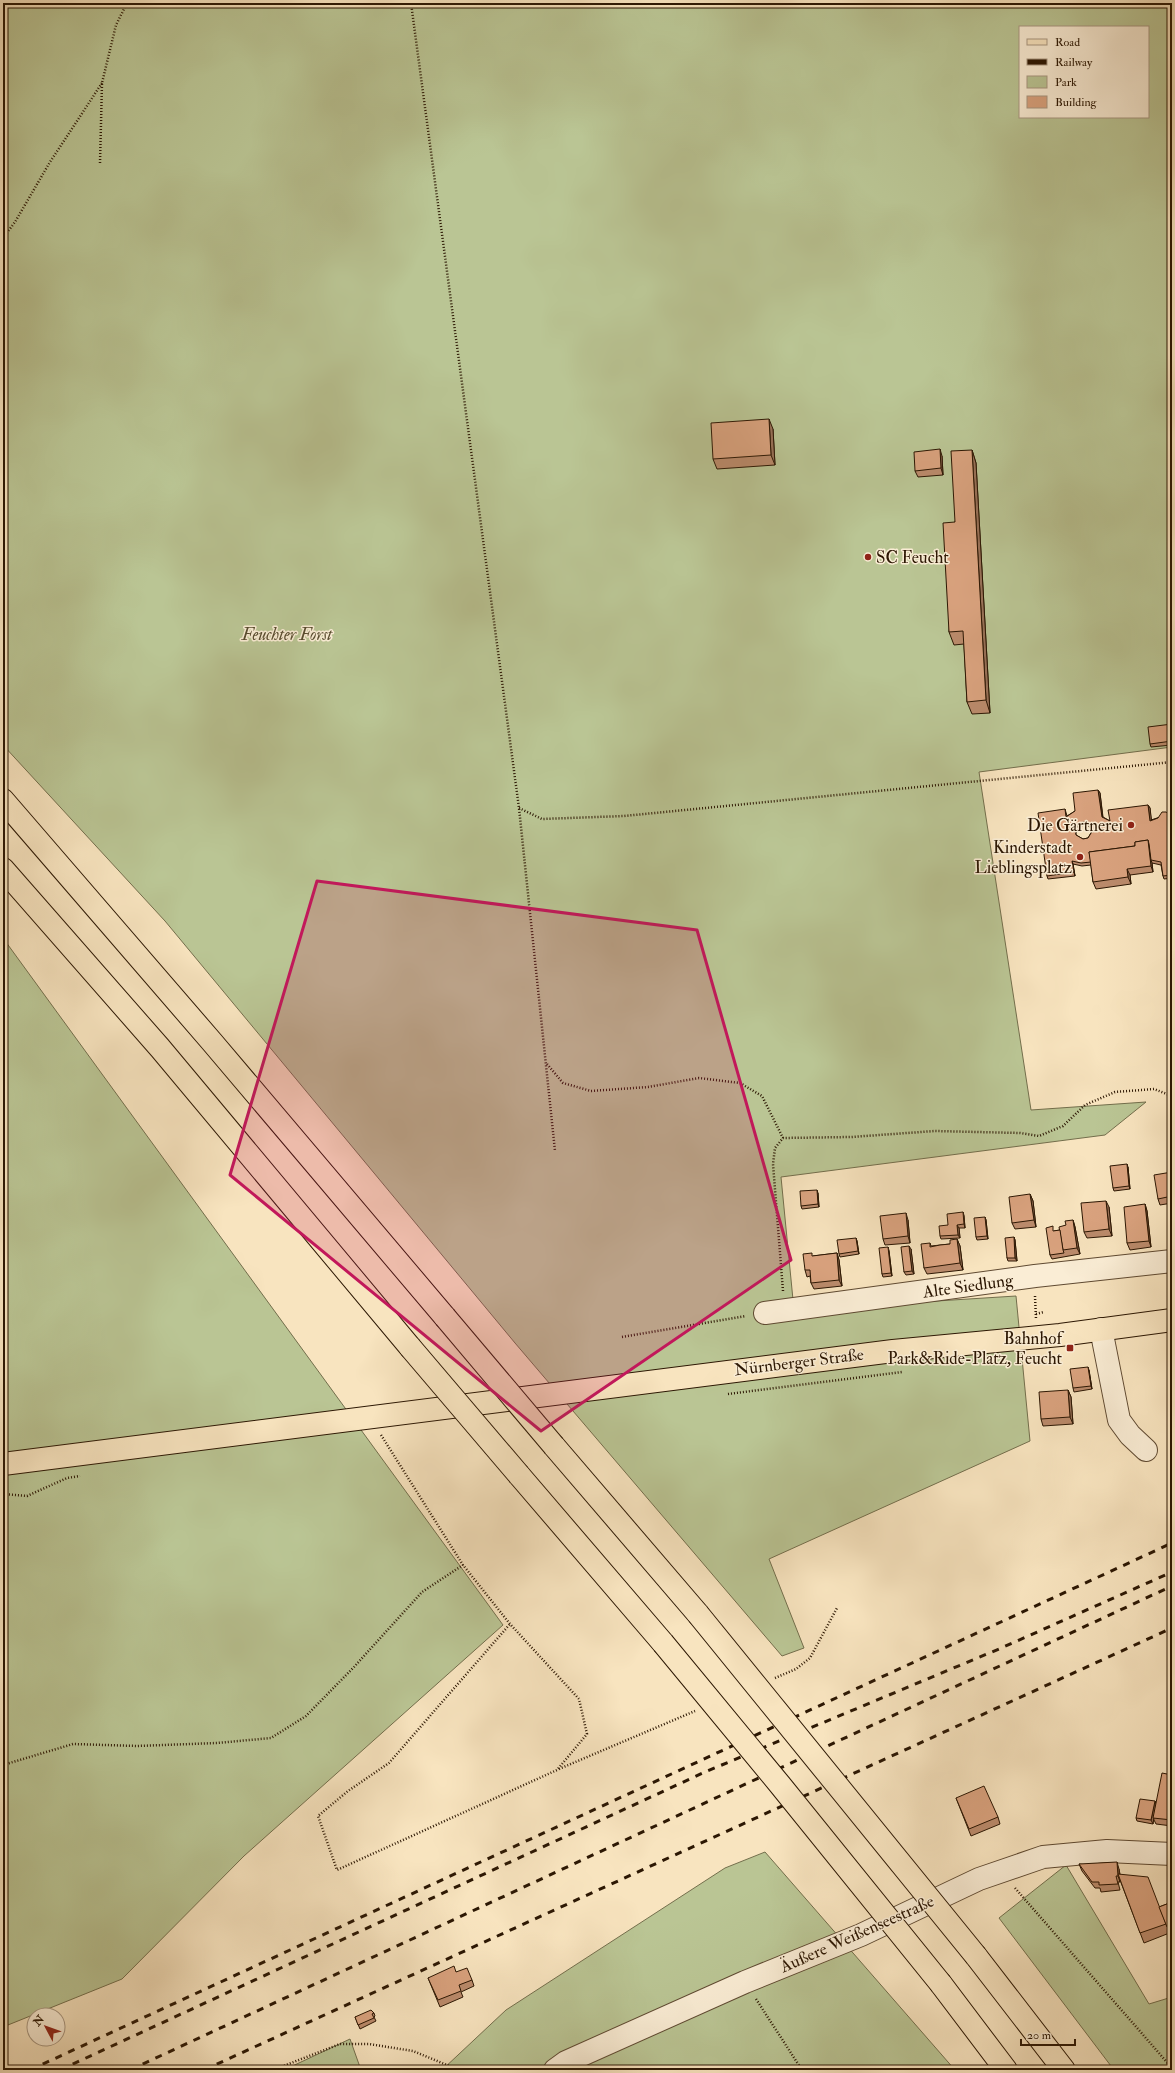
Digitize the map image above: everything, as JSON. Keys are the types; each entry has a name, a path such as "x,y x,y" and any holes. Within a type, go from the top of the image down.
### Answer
{"main road":[{"path":"3,800 212,1042 698,1614 976,1956 1064,2070"},
{"path":"3,869 160,1048 410,1347 663,1643 782,1786 941,1984 1006,2070"},
{"name":"Nürnberger Straße","path":"3,1464 426,1409 900,1350 1037,1337 1172,1320"}],"street":[{"name":"Alte Siedlung","path":"775,1312 1035,1276 1172,1261"},
{"path":"1101,1329 1119,1420 1130,1435 1146,1450"},
{"name":"Äußere Weißenseestraße","path":"555,2070 566,2062 745,1982 861,1935 980,1879 1010,1868 1043,1857 1107,1851 1172,1854"}],"path":[{"path":"100,163 102,83 116,25 127,3"},
{"path":"411,3 519,808 555,1151"},
{"path":"3,238 15,222 50,162 102,83"},
{"path":"519,808 542,819 624,816 1172,762"},
{"path":"547,1064 563,1083 591,1090 648,1088 699,1078 740,1083 762,1096 783,1138"},
{"path":"783,1138 851,1137 936,1131 1020,1133 1039,1136 1063,1126 1085,1104 1115,1092 1154,1089 1172,1096"},
{"path":"622,1337 775,1312 773,1164 775,1148 783,1138"},
{"path":"1035,1276 1037,1337"},
{"path":"1036,1314 1044,1312"},
{"path":"379,1415 380,1433 462,1565 510,1624 579,1698 587,1734 557,1770"},
{"path":"3,1765 73,1744 136,1746 217,1743 271,1738 306,1716 370,1650 422,1592 462,1565"},
{"path":"767,1681 796,1669 810,1658 837,1608"},
{"path":"510,1624 389,1763 348,1791 318,1816 338,1870 557,1770 703,1708"},
{"path":"1010,1868 1015,1888 1172,2068"},
{"path":"745,1982 802,2070"},
{"path":"273,2070 340,2044 369,2044 413,2051 459,2070"}],"highlighted area":[{"path":"317,881 697,930 791,1260 541,1431 230,1175"}],"green space":[{"name":"Feuchter Forst","path":"3,3 1172,3 1172,747 979,772 1031,1110 1146,1102 1105,1135 781,1177 794,1310 1016,1296 1030,1441 769,1559 804,1648 782,1656 515,1343 165,921 3,745"},
{"path":"3,938 503,1625 244,1856 122,1979 53,2007 26,2007 26,2018 3,2027"},
{"path":"765,1852 955,2070 442,2070 506,2010 725,1868"},
{"path":"1066,1865 1149,2004 1172,1997 1172,2070 1114,2070 999,1918"},
{"path":"350,2039 361,2070 284,2070"}],"building":[{"path":"769,419 771,455 713,459 711,423"},
{"path":"940,449 941,468 915,471 914,452"},
{"path":"972,450 986,700 967,702 963,631 949,632 943,523 955,522 951,451"},
{"path":"1172,724 1172,741 1150,744 1148,727"},
{"path":"1098,790 1102,817 1110,821 1108,810 1148,805 1150,821 1158,818 1162,812 1169,814 1172,821 1172,875 1163,876 1161,862 1151,860 1148,840 1135,842 1135,846 1089,852 1091,862 1081,863 1072,861 1074,872 1047,876 1038,813 1065,809 1066,817 1075,811 1073,793","holes":["1079,823 1088,823 1093,830 1088,838 1083,839 1076,835 1075,830"]},
{"path":"1148,840 1151,866 1127,869 1128,877 1093,882 1089,852 1135,846 1135,842"},
{"path":"1127,1164 1129,1186 1113,1188 1110,1166"},
{"path":"1172,1172 1172,1196 1158,1199 1154,1175"},
{"path":"817,1190 818,1204 801,1206 800,1191"},
{"path":"1030,1194 1034,1220 1012,1223 1009,1197"},
{"path":"1106,1201 1109,1229 1084,1232 1081,1203"},
{"path":"1145,1204 1149,1241 1127,1243 1124,1207"},
{"path":"963,1212 964,1224 957,1225 958,1235 940,1236 939,1226 948,1225 947,1214"},
{"path":"906,1213 908,1236 883,1239 880,1216"},
{"path":"985,1217 987,1236 976,1237 974,1218"},
{"path":"1073,1220 1077,1248 1063,1250 1059,1227 1066,1225 1065,1221"},
{"path":"1053,1226 1053,1231 1060,1230 1064,1253 1050,1255 1046,1228"},
{"path":"1014,1237 1015,1258 1007,1258 1005,1238"},
{"path":"856,1238 858,1251 839,1254 837,1240"},
{"path":"957,1239 960,1263 924,1268 921,1244 930,1243 930,1247 950,1244 950,1240"},
{"path":"909,1246 912,1271 904,1272 901,1247"},
{"path":"888,1247 891,1273 882,1274 879,1248"},
{"path":"812,1253 812,1256 837,1253 839,1280 811,1283 810,1270 805,1270 803,1254"},
{"path":"1088,1367 1091,1386 1073,1388 1070,1369"},
{"path":"1068,1390 1070,1417 1041,1419 1039,1392"},
{"path":"1162,1773 1172,1775 1172,1820 1153,1818"},
{"path":"984,1786 998,1817 969,1829 956,1798"},
{"path":"1140,1799 1155,1801 1151,1820 1136,1818"},
{"path":"1117,1862 1118,1876 1116,1876 1118,1884 1099,1885 1099,1882 1092,1882 1079,1864"},
{"path":"1118,1874 1148,1877 1166,1924 1140,1933"},
{"path":"1172,1902 1172,1925 1167,1927 1159,1907"},
{"path":"454,1966 456,1972 467,1968 472,1980 459,1985 461,1991 438,2000 428,1978"},
{"path":"371,2010 374,2013 372,2014 374,2018 358,2025 355,2017"}],"railway":[{"path":"30,2070 1172,1543"},
{"path":"60,2070 705,1772 999,1649 1172,1572"},
{"path":"130,2070 1172,1586"},
{"path":"204,2070 1172,1628"}],"place":[{"name":"SC Feucht","path":"868,557"},
{"name":"Die Gärtnerei","path":"1131,825"},
{"name":"Kinderstadt Lieblingsplatz","path":"1080,857"},
{"name":"Bahnhof Park&Ride-Platz, Feucht","path":"1070,1348"}]}
